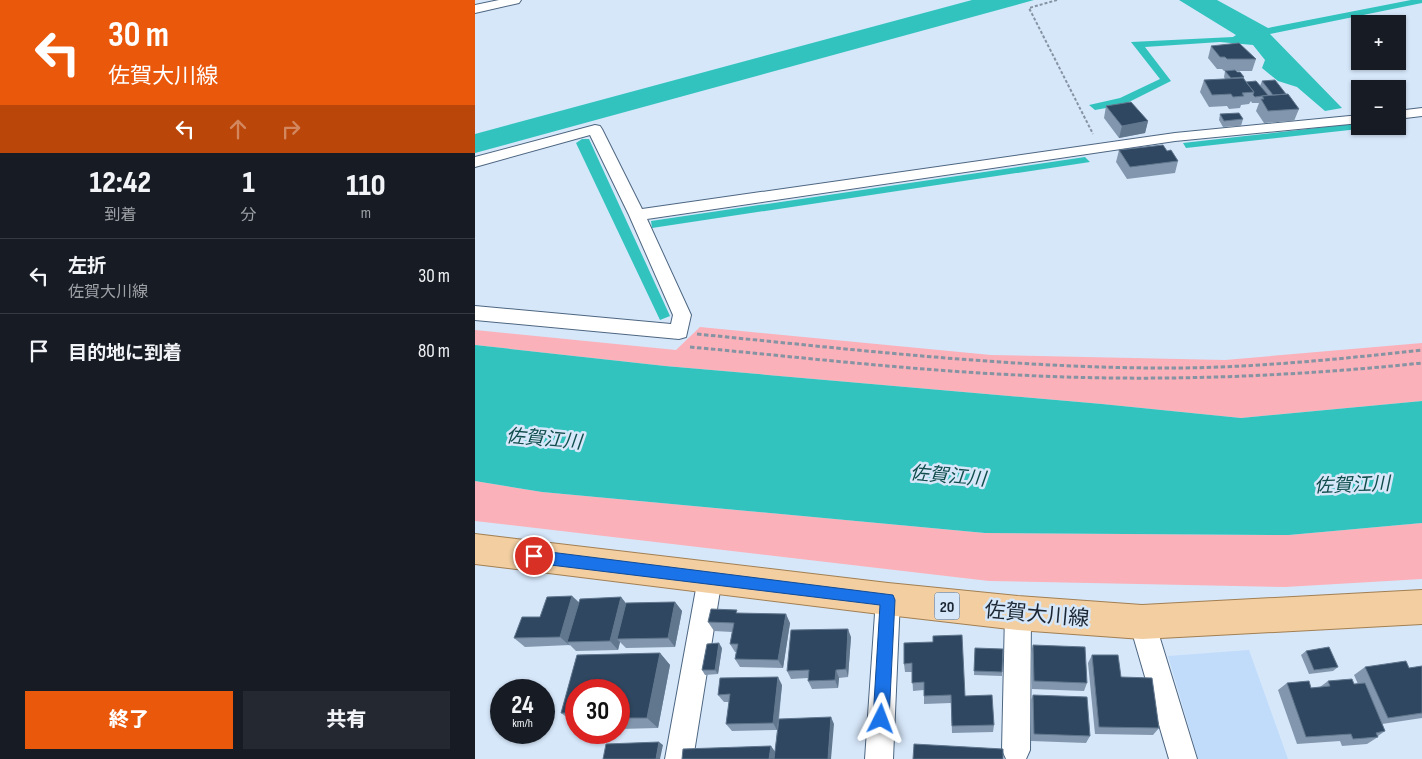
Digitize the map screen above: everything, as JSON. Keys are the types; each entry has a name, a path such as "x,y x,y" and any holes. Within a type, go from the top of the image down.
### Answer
{"main road":[{"name":"佐賀大川線","path":"475,549 888,600 1018,613 1142,622 1422,606"}],"street":[{"path":"475,9 515,0"},
{"path":"1406,113 1422,112"},
{"path":"637,215 1175,137 1351,120"},
{"path":"475,162 595,129 637,215 682,315 680,339 475,313"},
{"path":"679,759 710,578"},
{"path":"879,759 888,600"},
{"path":"1016,750 1018,613"},
{"path":"1142,622 1183,759"}],"path":[{"path":"1057,0 1029,8 1099,148"},
{"path":"680,339 963,360 1104,367 1249,366 1422,350"},
{"path":"680,339 961,372 1103,378 1252,378 1422,363"}],"shaded area":[{"path":"700,327 991,355 1225,360 1422,343 1422,401 1241,418 665,366 475,345 475,330 676,350"},
{"path":"475,481 542,492 985,533 1289,535 1422,523 1422,579 1285,587 989,581 475,521"},
{"path":"1249,650 1288,759 1198,759 1168,656"}],"water":[{"path":"972,0 1034,0 475,153 475,134"},
{"path":"1179,0 1217,0 1268,28 1411,0 1422,0 1422,3 1363,15 1351,15 1351,17 1270,34 1342,108 1325,111 1297,87 1278,81 1262,68 1265,60 1253,45 1220,42 1145,47 1171,81 1123,105 1095,110 1089,105 1120,98 1160,79 1131,42 1233,37 1236,35"},
{"path":"1351,124 1351,130 1186,148 1183,143"},
{"path":"582,139 589,139 670,316 660,320 576,143"},
{"path":"1085,157 1090,162 652,228 651,221"},
{"name":"佐賀江川","path":"475,345 665,366 1241,418 1422,401 1422,523 1289,535 985,533 542,492 475,481"}],"building":[{"path":"1239,43 1256,59 1227,59 1220,57 1211,46"},
{"path":"1235,70 1244,77 1231,78 1225,71"},
{"path":"1243,78 1254,92 1242,93 1244,96 1233,97 1231,94 1212,95 1204,80"},
{"path":"1275,80 1286,94 1273,95 1262,81"},
{"path":"1256,81 1268,95 1255,97 1253,95 1254,92 1246,82"},
{"path":"1288,94 1299,109 1268,111 1261,99 1264,99 1262,96"},
{"path":"1131,102 1148,121 1122,126 1106,106"},
{"path":"1239,113 1243,119 1224,121 1220,114"},
{"path":"1163,145 1167,151 1171,150 1178,161 1130,167 1119,150"},
{"path":"572,596 560,637 514,638 522,617 540,617 547,597"},
{"path":"621,597 610,641 567,642 580,599"},
{"path":"675,602 668,638 617,639 626,603"},
{"path":"711,609 737,610 736,613 786,614 778,660 735,659 738,644 730,644 734,623 708,622"},
{"path":"848,629 846,669 836,670 835,680 808,681 809,670 787,671 791,630"},
{"path":"962,635 965,696 992,695 994,725 952,726 951,695 924,696 924,682 912,683 912,663 904,664 904,643 933,642 933,636"},
{"path":"719,643 715,670 702,670 707,644"},
{"path":"1033,645 1085,647 1087,683 1034,681"},
{"path":"1329,647 1338,667 1314,670 1306,651"},
{"path":"975,648 1003,649 1002,672 974,671"},
{"path":"660,653 647,718 630,718 630,679 570,679 577,655"},
{"path":"1092,655 1118,655 1121,677 1152,678 1159,728 1099,727"},
{"path":"1406,661 1409,668 1422,666 1422,713 1388,718 1365,667"},
{"path":"778,677 773,723 726,724 730,694 718,695 720,678"},
{"path":"1352,679 1354,684 1365,683 1385,731 1376,733 1378,737 1353,739 1351,734 1306,737 1287,683 1309,681 1311,688 1330,686 1328,681"},
{"path":"1033,695 1087,697 1090,736 1034,734"},
{"path":"565,698 565,713 561,713"},
{"path":"831,717 828,759 774,759 779,719"},
{"path":"659,742 656,759 603,759 606,744"},
{"path":"914,744 1003,749 1003,759 913,759"},
{"path":"771,746 769,759 682,759 683,749"}],"route":[{"path":"534,556 888,600 881,719"}]}
